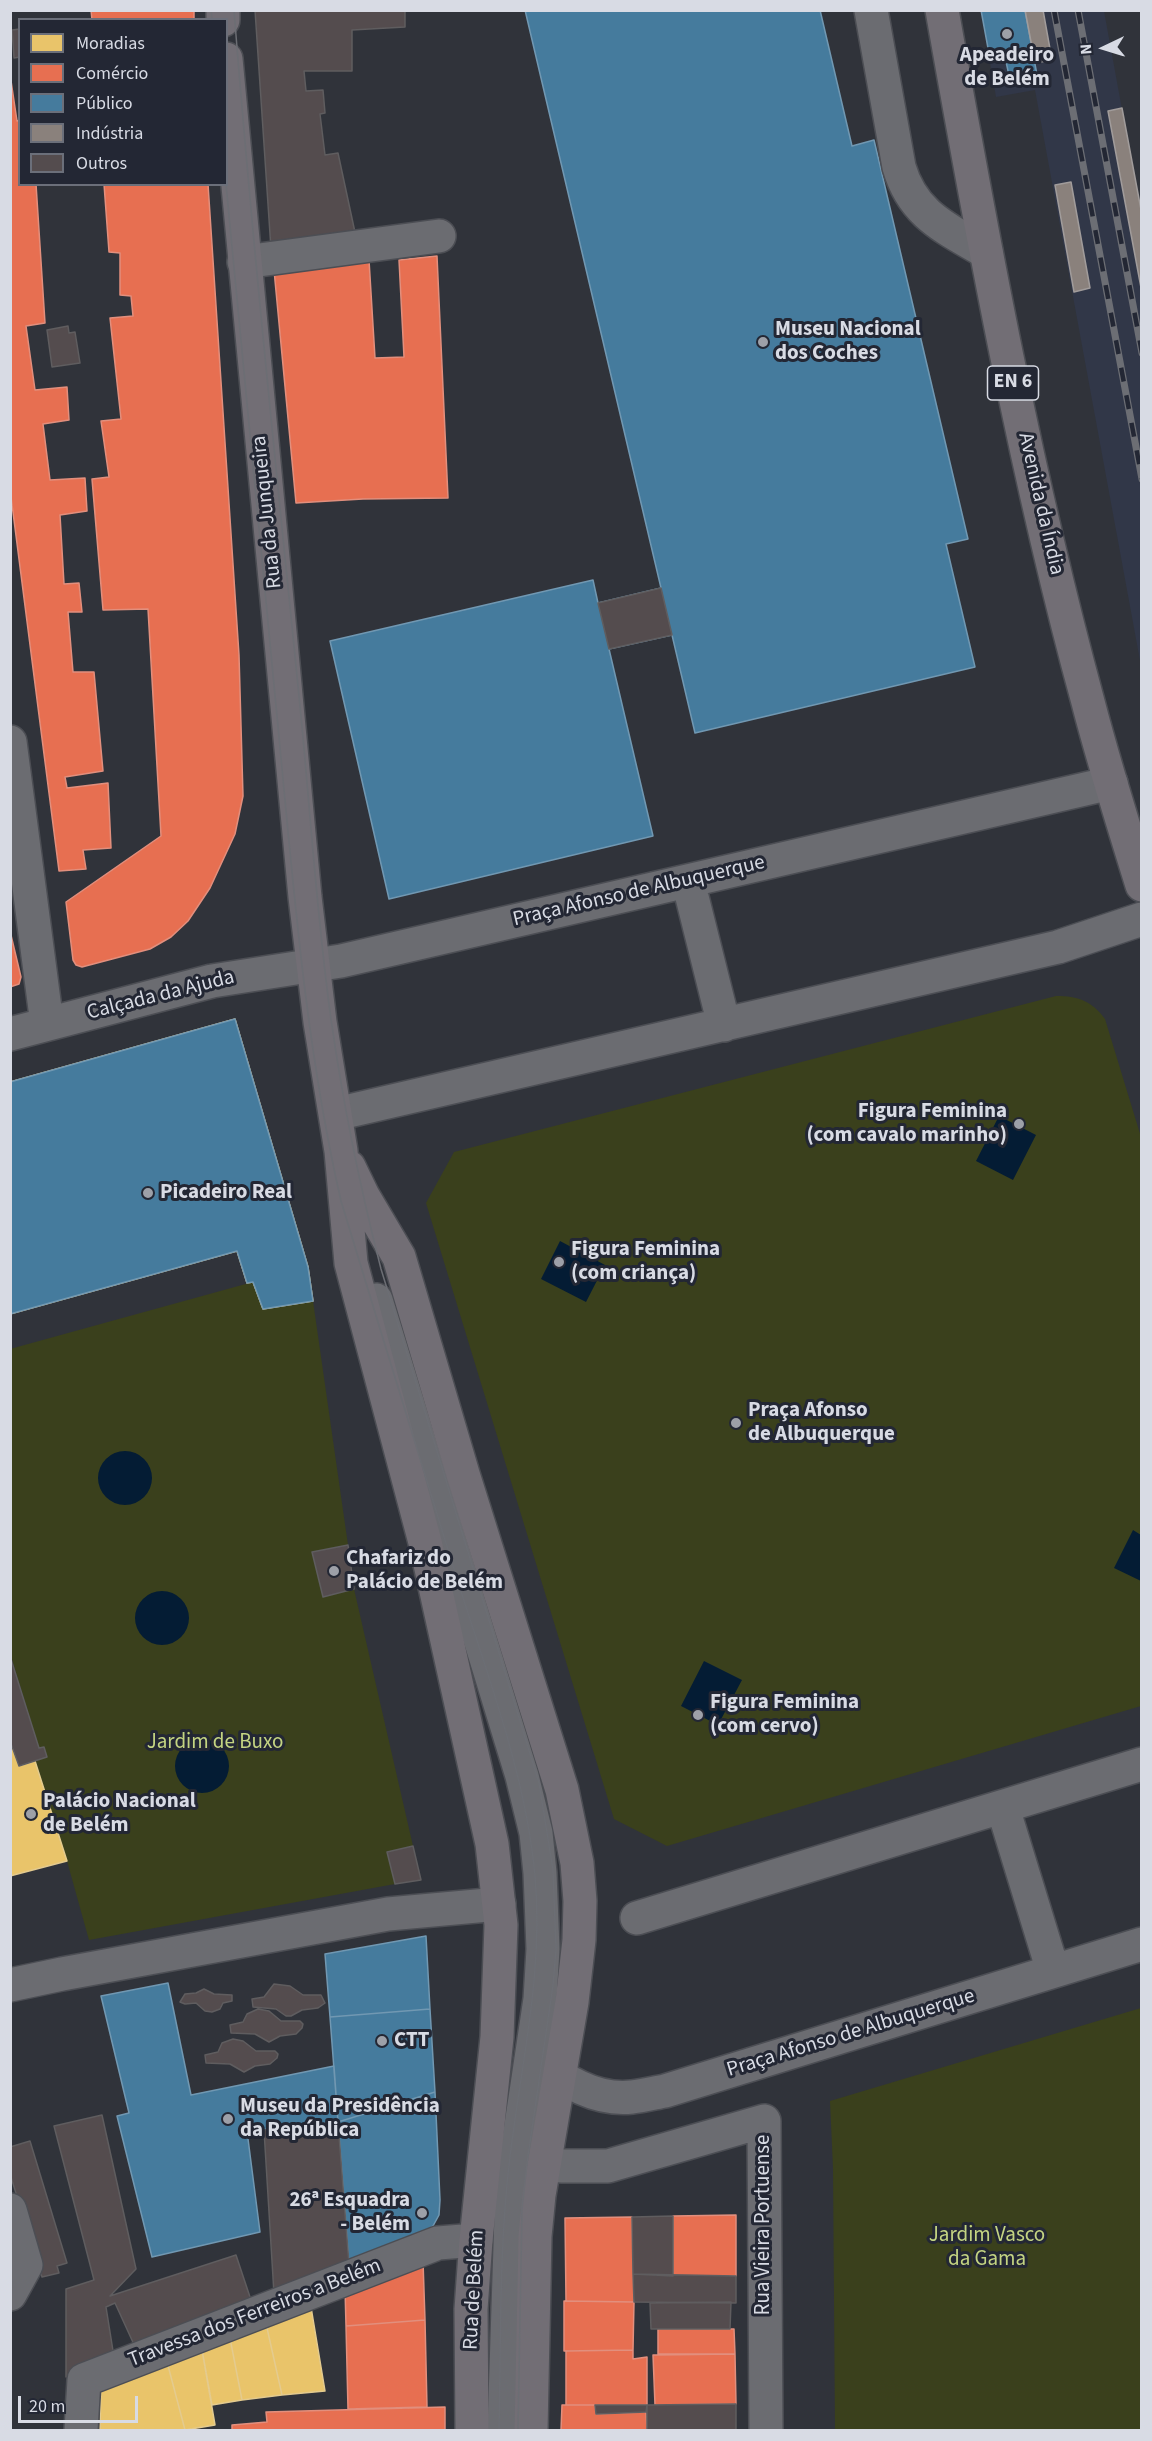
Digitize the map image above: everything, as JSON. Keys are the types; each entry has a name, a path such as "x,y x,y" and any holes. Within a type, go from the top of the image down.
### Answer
{"main road":[{"name":"Avenida da Índia","path":"942,10 986,252 1041,513 1088,702 1142,885"},
{"name":"Rua da Junqueira","path":"228,82 313,965"},
{"name":"Praça Afonso de Albuquerque","path":"313,965 341,1151 351,1263 426,1546 464,1709 492,1844 500,1915 496,2037 527,2156"},
{"name":"Praça Afonso de Albuquerque","path":"341,1151 363,1196 399,1257 440,1398 562,1790 578,1863 579,1940 572,2002 559,2078 527,2156"},
{"name":"Rua de Belém","path":"472,2430 471,2309 476,2240 527,2156"},
{"path":"527,2156 535,2236 531,2430"}],"street":[{"path":"871,10 904,185 915,202 932,219 986,252"},
{"path":"244,262 439,237"},
{"path":"10,742 47,1024"},
{"name":"Praça Afonso de Albuquerque","path":"313,965 341,961 1111,783"},
{"path":"688,880 724,1025"},
{"path":"336,1114 1058,947 1142,919"},
{"name":"Calçada da Ajuda","path":"10,1034 213,981 313,965"},
{"name":"Praça Afonso de Albuquerque","path":"347,1220 367,1269 529,1803 540,1873 543,1918 540,1999 531,2054 527,2156"},
{"path":"637,1918 1142,1764"},
{"path":"1003,1808 1053,1971"},
{"path":"10,1985 388,1914 500,1915"},
{"name":"Praça Afonso de Albuquerque","path":"500,1915 512,2016 531,2054 559,2078 606,2096 630,2098 665,2091 1142,1944"},
{"name":"Rua Vieira Portuense","path":"527,2156 608,2166 764,2121 765,2430"},
{"name":"Rua de Belém","path":"504,2430 509,2227 527,2156"},
{"path":"10,2210 26,2265 10,2294"},
{"name":"Travessa dos Ferreiros a Belém","path":"81,2430 84,2380 438,2243 476,2240"}],"shaded area":[{"path":"981,11 1104,11 1141,213 1141,666 1035,90 996,97"},
{"path":"999,1116 1036,1135 1013,1180 976,1161"},
{"path":"560,1241 605,1265 586,1302 541,1279"},
{"path":"125,1451 135,1453 144,1459 150,1468 152,1478 150,1488 144,1497 135,1503 125,1505 115,1503 106,1497 100,1488 98,1478 100,1468 106,1459 115,1453"},
{"path":"1133,1530 1141,1535 1141,1581 1114,1568"},
{"path":"162,1591 172,1593 181,1599 187,1608 189,1618 187,1628 181,1637 172,1643 162,1645 152,1643 143,1637 137,1628 135,1618 137,1608 143,1599 152,1593"},
{"path":"704,1661 742,1680 718,1725 681,1706"},
{"path":"202,1739 212,1741 221,1747 227,1756 229,1766 227,1776 221,1785 212,1791 202,1793 192,1791 183,1785 177,1776 175,1766 177,1756 183,1747 192,1741"}],"green space":[{"path":"1056,996 1084,1001 1095,1008 1105,1019 1141,1137 1141,1706 667,1846 614,1819 426,1203 454,1152"},
{"name":"Jardim de Buxo","path":"253,1282 313,1301 348,1545 312,1552 323,1597 354,1589 413,1846 387,1852 395,1884 89,1940 35,1761 44,1747 39,1748 11,1656 10,1349"},
{"name":"Jardim Vasco da Gama","path":"1141,2008 1141,2430 835,2430 833,2168 830,2101"}],"building: Moradias":[{"name":"Picadeiro Real","path":"235,1019 308,1267 313,1301 263,1309 253,1282 247,1283 237,1251 10,1314 10,1082"},
{"name":"Palácio Nacional de Belém","path":"10,1741 19,1766 35,1761 67,1861 10,1876"},
{"path":"310,2301 325,2391 282,2395 265,2319"},
{"path":"265,2319 282,2395 242,2400 229,2333"},
{"path":"229,2333 242,2400 212,2405 201,2344"},
{"path":"201,2344 215,2425 185,2430 166,2358"},
{"path":"166,2358 185,2430 100,2430 101,2384"}],"building: Comércio":[{"path":"91,10 194,10 194,18 92,18"},
{"path":"10,74 18,121 18,186 36,186 45,323 26,326 35,390 67,387 69,420 43,424 50,480 85,478 87,511 60,515 64,584 79,583 82,612 68,612 73,672 94,672 103,771 65,777 67,788 108,783 111,848 83,850 86,869 59,871 10,489"},
{"path":"104,186 208,186 239,655 243,796 235,834 210,888 188,921 171,937 150,949 82,967 76,965 73,960 66,902 161,836 148,609 103,610 92,479 109,477 101,421 121,419 110,318 133,316 131,296 120,295 120,253 109,252"},
{"path":"437,256 448,498 296,503 274,270 369,260 375,358 404,357 399,260"},
{"path":"10,931 21,977 19,984 10,987"},
{"path":"736,2215 736,2276 673,2276 673,2216"},
{"path":"632,2217 634,2302 566,2301 565,2218"},
{"path":"423,2261 425,2320 346,2326 345,2289"},
{"path":"564,2301 634,2302 633,2350 564,2351"},
{"path":"425,2320 427,2407 348,2409 346,2326"},
{"path":"658,2329 734,2329 735,2354 658,2354"},
{"path":"633,2350 633,2359 647,2357 647,2405 566,2405 566,2351"},
{"path":"735,2354 736,2404 655,2405 653,2355"},
{"path":"562,2405 595,2405 596,2414 646,2412 647,2430 561,2430"},
{"path":"445,2407 445,2430 232,2430 232,2425 267,2422 266,2412"}],"building: Público":[{"name":"Museu Nacional dos Coches","path":"525,10 820,10 852,146 874,140 968,539 946,544 975,667 695,733 672,635 609,649 653,836 389,899 330,641 593,580 598,603 661,588"},
{"name":"Apeadeiro de Belém","path":"981,10 1025,10 1037,75 1010,80 1005,57 990,59"},
{"name":"Picadeiro Real","path":"235,1019 308,1267 313,1301 263,1309 253,1282 247,1283 237,1251 10,1314 10,1082"},
{"path":"426,1936 430,2009 330,2017 325,1954"},
{"name":"Museu da Presidência da República","path":"168,1983 191,2095 334,2066 338,2122 247,2131 260,2232 152,2257 117,2116 129,2113 101,1996"},
{"name":"CTT","path":"430,2009 435,2092 338,2122 330,2017"},
{"path":"435,2092 439,2215 433,2226 423,2234 349,2264 338,2122"}],"building: Indústria":[{"path":"1025,10 1043,10 1052,60 1035,63"},
{"path":"1122,108 1142,215 1142,293 1108,111"},
{"path":"1071,182 1090,288 1074,292 1055,185"}],"building: Outros":[{"path":"255,10 405,10 405,27 352,30 352,71 304,71 306,91 323,90 325,113 320,114 325,155 338,153 356,237 271,249"},
{"path":"18,29 18,57 14,58 12,30"},
{"path":"68,326 69,333 75,332 80,363 52,367 47,330"},
{"path":"661,588 672,635 609,649 598,603"},
{"name":"Chafariz do Palácio de Belém","path":"348,1545 354,1589 323,1597 312,1552"},
{"path":"10,1656 39,1748 44,1747 47,1757 19,1766 10,1741"},
{"path":"413,1846 421,1880 395,1884 387,1852"},
{"path":"274,1984 290,1986 303,1995 321,1995 325,2003 318,2008 302,2010 291,2016 286,2016 276,2009 253,2007 252,1999 264,1997"},
{"path":"204,1989 214,1994 232,1995 232,2001 223,2003 220,2009 212,2012 205,2011 196,2003 180,2002 185,1994 196,1993"},
{"path":"258,2009 269,2011 281,2021 300,2021 303,2024 302,2028 296,2034 280,2036 269,2042 255,2034 231,2033 230,2025 243,2022 247,2014"},
{"path":"233,2039 243,2041 256,2051 275,2051 278,2054 277,2058 270,2064 255,2066 244,2072 230,2064 206,2063 205,2055 218,2052 222,2043"},
{"path":"102,2115 136,2269 110,2296 236,2255 252,2303 136,2349 115,2303 106,2307 114,2357 66,2377 66,2289 94,2280 54,2126"},
{"path":"338,2122 349,2264 274,2294 264,2130"},
{"path":"30,2141 67,2263 57,2266 59,2273 42,2277 10,2174 10,2147"},
{"path":"673,2216 673,2276 633,2274 632,2217"},
{"path":"633,2274 736,2276 736,2303 634,2302"},
{"path":"731,2302 730,2329 651,2329 650,2303"},
{"path":"736,2404 736,2430 647,2430 647,2405"},
{"path":"595,2405 647,2405 646,2412 596,2414"}],"tram line":[{"path":"211,10 212,18"},
{"path":"234,10 256,267 317,898 341,1082 359,1176 381,1269 539,1783 553,1870 556,1949 553,1985 522,2209 518,2430"},
{"path":"226,186 302,970 329,1144 341,1201 515,1764 535,1876 537,1913 534,1985 506,2198 501,2298 499,2430"}],"railway":[{"path":"1054,10 1142,479"},
{"path":"1078,10 1142,353"}],"place":[{"name":"Apeadeiro de Belém","path":"1007,34"},
{"name":"Museu Nacional dos Coches","path":"763,342"},
{"name":"Figura Feminina (com cavalo marinho)","path":"1019,1124"},
{"name":"Picadeiro Real","path":"148,1193"},
{"name":"Figura Feminina (com criança)","path":"559,1262"},
{"name":"Praça Afonso de Albuquerque","path":"736,1423"},
{"name":"Chafariz do Palácio de Belém","path":"334,1571"},
{"name":"Figura Feminina (com cervo)","path":"698,1715"},
{"name":"Palácio Nacional de Belém","path":"31,1814"},
{"name":"CTT","path":"382,2041"},
{"name":"Museu da Presidência da República","path":"228,2119"},
{"name":"26ª Esquadra - Belém","path":"422,2213"}]}
